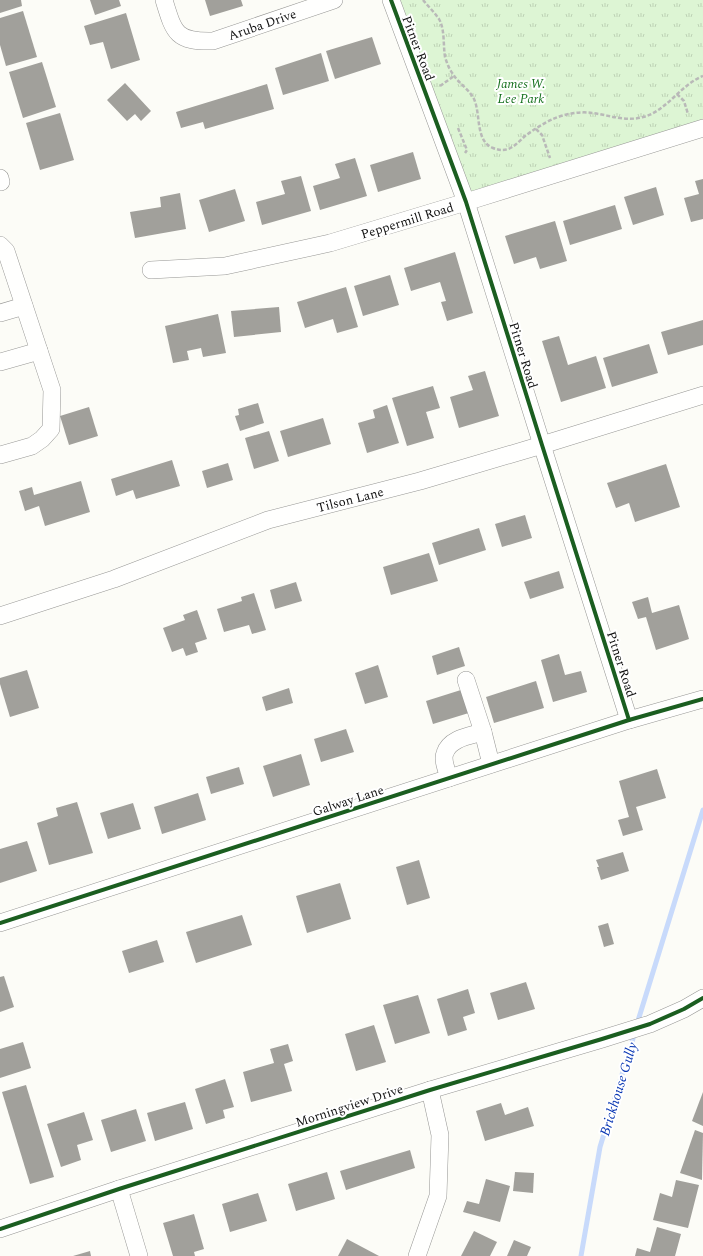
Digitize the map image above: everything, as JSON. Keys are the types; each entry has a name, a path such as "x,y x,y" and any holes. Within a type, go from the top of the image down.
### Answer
{"street":[{"name":"Aruba Drive","path":"164,0 171,23 182,37 195,41 213,40 334,0"},
{"name":"Pitner Road","path":"391,0 466,202 629,720"},
{"name":"Peppermill Road","path":"151,270 225,266 330,243 703,128"},
{"path":"0,245 6,251 5,264 24,306 52,390 51,429 42,440 32,446 0,455"},
{"path":"0,313 24,306"},
{"path":"0,362 39,351"},
{"name":"Tilson Lane","path":"0,616 114,579 268,520 420,481 703,395"},
{"path":"466,680 483,732 491,764"},
{"name":"Galway Lane","path":"0,923 629,720 703,699"},
{"path":"449,778 444,753 451,743 483,732"},
{"name":"Morningview Drive","path":"0,1229 119,1189 430,1090 650,1024 684,1009 703,998"},
{"path":"417,1256 438,1196 440,1135 430,1090"},
{"path":"119,1189 139,1256"}],"path":[{"path":"423,0 439,20 444,34 445,57 448,66 454,76 465,87 474,100 482,135 486,144 493,148 501,150 508,149 516,145 525,136 554,118 578,113 592,113 625,119 644,117 660,109 687,84 703,76"},
{"path":"438,87 454,76"},
{"path":"677,94 684,101 688,114"},
{"path":"536,129 542,135 550,158"}],"green space":[{"name":"James W. Lee Park","path":"391,0 703,0 703,128 466,202"}],"building":[{"path":"0,0 21,0 22,6 0,13"},
{"path":"90,0 119,0 121,6 95,15"},
{"path":"205,0 241,0 243,6 210,16"},
{"path":"23,11 37,57 6,66 0,45 0,18"},
{"path":"126,13 140,60 111,69 103,42 90,45 84,26"},
{"path":"372,37 381,64 335,79 326,51"},
{"path":"321,53 329,81 283,95 275,68"},
{"path":"42,62 56,107 23,118 9,72"},
{"path":"125,83 151,111 141,121 135,114 127,121 107,100"},
{"path":"267,84 274,109 205,129 203,122 181,128 176,112"},
{"path":"60,113 74,160 40,170 26,123"},
{"path":"413,152 421,179 378,192 370,165"},
{"path":"355,158 367,196 320,210 313,186 340,178 335,164"},
{"path":"301,176 311,211 262,225 256,202 285,194 281,181"},
{"path":"703,179 703,219 691,222 684,198 699,194 695,181"},
{"path":"656,187 664,215 633,225 624,197"},
{"path":"235,189 245,221 209,232 199,200"},
{"path":"180,193 186,229 135,238 130,212 161,207 160,197"},
{"path":"615,205 622,229 570,245 563,221"},
{"path":"555,221 567,261 540,269 536,257 514,264 505,236"},
{"path":"455,252 473,313 447,321 441,302 446,301 440,282 411,291 404,268"},
{"path":"390,275 399,305 363,316 354,286"},
{"path":"346,287 358,327 337,333 333,319 305,328 297,302"},
{"path":"279,307 281,332 234,337 231,311"},
{"path":"218,314 226,353 203,357 201,348 187,351 189,360 173,363 165,326"},
{"path":"703,320 703,345 668,355 661,332"},
{"path":"559,336 568,365 596,356 606,388 561,402 542,341"},
{"path":"649,344 658,373 612,387 603,358"},
{"path":"485,371 499,416 459,428 450,397 473,390 468,376"},
{"path":"433,386 440,408 426,412 434,438 407,446 392,398"},
{"path":"258,403 264,423 240,431 235,416 239,415 238,409"},
{"path":"387,405 399,443 367,453 358,423 375,418 373,410"},
{"path":"89,407 98,436 69,445 60,416"},
{"path":"323,418 331,444 288,457 280,431"},
{"path":"269,431 279,461 254,469 245,438"},
{"path":"172,460 180,486 136,499 133,490 116,496 111,479"},
{"path":"228,463 233,480 207,488 202,471"},
{"path":"666,464 680,507 635,522 629,503 616,508 607,483"},
{"path":"81,481 90,512 45,526 39,506 25,511 19,491 32,487 34,495"},
{"path":"525,515 532,538 502,547 495,524"},
{"path":"479,528 486,550 439,565 432,543"},
{"path":"429,553 438,581 391,595 383,567"},
{"path":"559,571 564,588 530,599 524,582"},
{"path":"296,582 302,601 275,609 270,590"},
{"path":"254,593 266,630 252,634 249,625 224,632 217,609 242,601 241,597"},
{"path":"648,597 652,613 679,605 689,639 656,650 646,617 638,619 632,602"},
{"path":"197,610 207,639 195,643 198,652 186,656 183,648 172,652 163,628 185,620 183,615"},
{"path":"459,647 465,666 437,675 432,656"},
{"path":"559,654 565,675 581,671 587,692 553,702 541,660"},
{"path":"378,665 388,697 365,704 355,673"},
{"path":"27,670 39,708 10,717 0,684 0,678"},
{"path":"536,681 544,708 494,723 486,697"},
{"path":"289,688 293,703 266,711 262,697"},
{"path":"464,689 472,712 433,724 426,701"},
{"path":"346,729 354,752 321,762 314,739"},
{"path":"301,754 310,785 273,797 263,766"},
{"path":"239,767 244,784 211,794 206,777"},
{"path":"657,769 666,798 636,807 643,830 623,836 618,820 629,817 619,781"},
{"path":"198,793 206,820 162,834 154,807"},
{"path":"77,802 93,853 49,865 37,823 58,816 56,808"},
{"path":"133,803 141,829 108,839 100,813"},
{"path":"27,841 37,871 0,883 0,849"},
{"path":"623,852 629,871 601,880 597,867 599,867 596,860"},
{"path":"419,860 430,898 407,905 396,867"},
{"path":"340,883 351,919 307,933 296,896"},
{"path":"242,915 252,945 196,963 186,932"},
{"path":"608,923 614,944 604,947 598,926"},
{"path":"157,940 164,962 129,973 122,951"},
{"path":"4,976 14,1007 0,1012 0,977"},
{"path":"526,982 535,1009 498,1020 490,993"},
{"path":"468,989 475,1013 463,1017 467,1030 448,1036 437,999"},
{"path":"418,995 430,1033 395,1044 383,1005"},
{"path":"374,1025 386,1062 356,1071 345,1034"},
{"path":"23,1042 31,1068 0,1078 0,1049"},
{"path":"288,1044 293,1061 284,1064 292,1091 251,1102 243,1072 274,1063 270,1049"},
{"path":"225,1079 234,1107 223,1110 225,1118 206,1124 195,1089"},
{"path":"26,1085 54,1177 30,1184 2,1092"},
{"path":"703,1092 703,1126 692,1121"},
{"path":"185,1102 193,1129 155,1141 147,1113"},
{"path":"501,1103 505,1115 528,1107 534,1126 485,1141 476,1111"},
{"path":"136,1109 146,1141 111,1152 101,1120"},
{"path":"84,1112 93,1140 77,1145 81,1160 61,1167 47,1124"},
{"path":"695,1130 703,1133 702,1180 680,1173"},
{"path":"410,1150 415,1168 346,1190 340,1171"},
{"path":"327,1172 335,1199 296,1211 288,1184"},
{"path":"515,1172 534,1173 533,1193 513,1191"},
{"path":"486,1179 510,1186 500,1222 463,1212 467,1201 479,1204"},
{"path":"676,1180 699,1185 688,1228 653,1220 660,1193 672,1197"},
{"path":"258,1193 267,1221 230,1232 222,1204"},
{"path":"194,1214 204,1249 194,1252 195,1256 173,1256 163,1223"},
{"path":"657,1227 681,1234 675,1256 635,1256 637,1248 650,1252"},
{"path":"474,1231 497,1242 490,1256 461,1256"},
{"path":"347,1239 379,1256 338,1256"},
{"path":"514,1240 531,1247 527,1256 507,1256"},
{"path":"90,1251 91,1256 73,1256"}],"waterway":[{"name":"Brickhouse Gully","path":"637,1024 703,810"},
{"name":"Brickhouse Gully","path":"581,1256 600,1147 635,1032"}],"cycle path":[{"path":"391,0 466,202 629,720"},
{"path":"0,923 629,720 703,699"},
{"path":"0,1229 119,1189 430,1090 650,1024 684,1009 703,998"}]}
